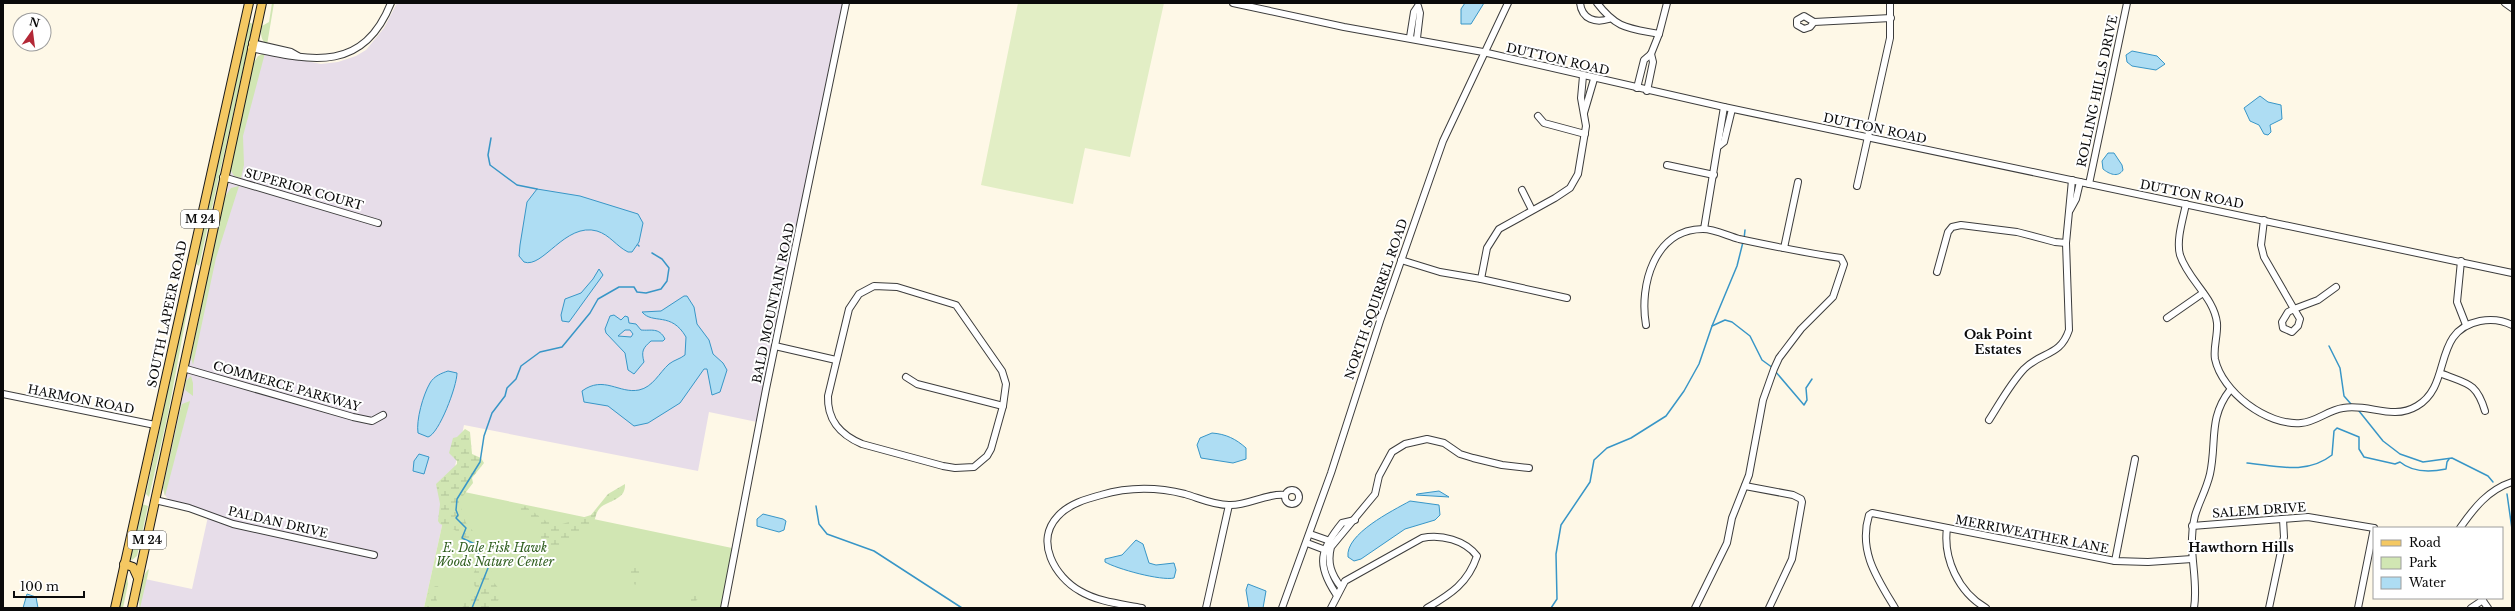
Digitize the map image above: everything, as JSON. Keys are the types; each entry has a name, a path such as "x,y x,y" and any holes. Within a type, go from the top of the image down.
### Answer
{"main road":[{"name":"M 24","path":"132,608 223,177 262,3"},
{"path":"248,6 250,17 258,19"},
{"name":"SOUTH LAPEER ROAD","path":"115,608 248,6"},
{"path":"189,268 197,269 202,275"},
{"path":"140,494 146,502 155,500"},
{"path":"124,564 136,571 138,579"}],"street":[{"path":"252,46 290,56 324,59 354,51 375,33 391,3"},
{"name":"BALD MOUNTAIN ROAD","path":"724,608 775,346 846,3"},
{"name":"DUTTON ROAD","path":"1233,3 1344,27 1413,38 1483,52 1724,108 2461,262 2512,270"},
{"name":"NORTH SQUIRREL ROAD","path":"1282,608 1310,534 1401,260 1443,141 1483,52 1508,3"},
{"path":"1580,3 1584,14 1592,20 1599,22 1609,19"},
{"path":"1597,3 1609,19 1624,27 1659,34"},
{"path":"1636,88 1644,60 1651,54 1659,34 1667,3"},
{"path":"1857,186 1890,38 1890,3"},
{"name":"ROLLING HILLS DRIVE","path":"2089,184 2127,3"},
{"path":"2505,3 2512,8"},
{"path":"1413,38 1414,12 1418,4"},
{"path":"1814,22 1891,18"},
{"path":"1647,90 1653,62 1651,54"},
{"path":"1481,279 1487,248 1498,229 1570,188 1578,174 1585,134 1584,113 1581,98 1583,76"},
{"path":"1584,113 1594,79"},
{"path":"1704,229 1719,146 1718,141 1724,108"},
{"path":"1719,146 1724,142 1732,109"},
{"path":"1538,116 1544,123 1585,134"},
{"path":"1667,165 1714,175"},
{"name":"SUPERIOR COURT","path":"223,177 378,223"},
{"path":"1989,420 2025,369 2035,360 2058,350 2066,339 2069,330 2066,243 2070,210 2068,198 2072,180"},
{"path":"1784,248 1798,182"},
{"path":"2070,210 2076,199 2080,182"},
{"path":"1522,190 1532,210"},
{"path":"2068,198 2076,199"},
{"path":"2186,204 2180,254 2213,308 2218,334 2215,357 2217,364 2230,390 2246,403 2282,422 2310,422 2343,408 2389,413 2404,411 2418,406 2428,396 2440,373 2445,350 2453,337 2466,325 2490,320 2512,325"},
{"path":"2264,220 2261,245 2264,257 2294,309 2318,300 2336,287"},
{"path":"1937,272 1948,232 1952,227 1961,225 2018,232 2055,242 2066,243"},
{"path":"1646,325 1644,310 1650,270 1658,251 1682,233 1704,229 1784,248 1841,258 1844,264 1833,297 1801,329 1779,358 1774,368 1763,400 1745,486 1736,506 1724,552 1695,608"},
{"path":"1401,260 1440,272 1481,279 1567,298"},
{"path":"2461,262 2457,302 2466,325"},
{"path":"874,286 897,287 949,301 962,310 1002,371 1006,384 1003,406 991,449 984,460 974,467 955,468 862,444 840,431 830,415 828,396 836,360 852,301 867,288 874,286"},
{"path":"2166,318 2203,293"},
{"path":"775,346 836,360"},
{"name":"COMMERCE PARKWAY","path":"183,368 354,417 372,421 383,415"},
{"path":"2440,373 2469,383 2481,397 2486,411"},
{"path":"906,377 917,384 1003,406"},
{"path":"2194,608 2196,593 2192,559 2193,516 2210,474 2214,419 2223,400 2230,390"},
{"name":"HARMON ROAD","path":"3,394 155,425"},
{"path":"1336,594 1326,578 1322,558 1342,523 1355,520 1375,494 1379,476 1389,457 1405,444 1428,439 1444,443 1460,454 1473,458 1502,465 1529,468"},
{"path":"2115,561 2135,459"},
{"path":"2461,527 2480,501 2492,491 2512,482"},
{"path":"1745,486 1793,495 1801,499 1792,559 1769,608"},
{"path":"1142,608 1086,594 1061,575 1052,562 1047,547 1048,533 1057,517 1067,508 1086,499 1131,489 1172,491 1212,503 1229,505 1250,503 1277,495 1285,495"},
{"name":"PALDAN DRIVE","path":"155,500 189,508 233,524 374,556"},
{"path":"1206,608 1229,505"},
{"name":"MERRIWEATHER LANE","path":"1895,608 1870,565 1865,535 1869,515 1878,514 2115,561 2148,562 2192,559"},
{"name":"SALEM DRIVE","path":"2192,526 2316,517 2373,528"},
{"path":"2269,608 2284,536 2283,519"},
{"path":"1947,528 1946,540 1948,561 1967,592 1976,603 1986,608"},
{"path":"2358,608 2373,533"},
{"path":"1310,534 1330,542"},
{"path":"1331,608 1336,594 1345,581 1360,571 1422,538 1434,536 1447,538 1474,551 1477,556 1462,585 1451,594 1427,608"},
{"path":"1306,544 1327,550"},
{"path":"1327,550 1332,576 1341,587"},
{"path":"2471,608 2482,599 2488,608"}],"shaded area":[{"path":"397,3 845,3 757,422 709,412 698,471 464,425 424,608 139,608 145,579 192,589 209,512 169,500 164,494 163,487 254,67 263,54 267,53 321,64 338,62 356,56 366,50 384,28"}],"green space":[{"path":"272,3 274,3 267,45 262,39 261,29 262,26 269,22"},
{"path":"1018,3 1164,3 1130,157 1085,148 1073,204 981,185"},
{"path":"248,22 253,24 199,266 195,263"},
{"path":"265,53 243,136 244,165 241,178 234,176 230,169 253,64 258,56"},
{"path":"239,186 216,258 193,365 191,357 224,198 231,188"},
{"path":"192,275 194,275 168,414 149,497 146,494"},
{"path":"191,376 193,383 193,396 185,390 186,381"},
{"path":"190,401 165,496 163,488 180,411 182,404"},
{"path":"465,429 470,432 472,454 481,458 484,463 472,478 473,483 463,496 461,508 466,523 479,538 483,548 493,560 490,578 501,591 496,608 462,608 467,598 477,590 471,579 477,566 476,554 455,530 440,524 438,521 440,504 436,484 457,464 457,461 449,453 453,438 457,437"},
{"path":"625,484 625,489 620,497 600,508 593,523 587,530 575,539 561,545 554,546 539,543 538,539 540,524 518,510 525,506 546,521 559,525 591,515 608,494"},
{"name":"E. Dale Fisk Hawk Woods Nature Center","path":"450,489 732,548 721,608 424,608"},
{"path":"142,504 148,506 137,556 132,560 130,559"},
{"path":"631,561 639,564 637,567 640,571 641,579 637,585 633,584 630,575"},
{"path":"149,569 140,608 139,600 141,587 144,576"},
{"path":"127,575 128,584 123,608 119,608"},
{"path":"435,586 438,586 439,589 436,595 438,608 427,608 428,594"},
{"path":"693,592 698,597 693,602 688,597"}],"water":[{"path":"1465,3 1484,3 1471,24 1461,24 1461,9"},
{"path":"2132,51 2157,56 2165,64 2156,70 2132,66 2127,62 2126,55"},
{"path":"2260,96 2268,102 2281,105 2282,119 2270,125 2271,132 2268,135 2264,134 2259,125 2250,121 2244,108"},
{"path":"2108,153 2114,153 2122,165 2123,170 2119,174 2111,174 2103,169 2102,161"},
{"path":"537,189 580,196 638,214 643,223 639,242 632,252 628,252 602,233 585,230 575,233 565,239 539,259 531,262 524,262 519,256 527,202"},
{"path":"599,269 603,275 569,322 562,321 561,315 565,299 581,293"},
{"path":"684,296 687,296 694,307 697,324 709,340 713,354 723,363 727,370 720,392 712,395 707,369 704,369 680,403 648,423 634,426 608,406 584,402 582,391 597,385 611,386 632,391 644,388 652,383 669,364 685,355 686,337 680,329 668,321 651,318 642,312 661,311"},
{"path":"614,315 621,320 625,316 628,317 629,323 636,324 641,330 657,331 663,335 665,339 663,341 651,341 646,346 643,350 644,362 634,374 628,370 625,353 606,333 605,329 610,316","holes":["625,330 630,330 633,334 631,337 618,336"]},
{"path":"448,371 457,373 451,398 437,428 428,437 418,433 418,421 423,401 427,388 434,378"},
{"path":"1212,433 1226,436 1235,440 1246,448 1246,459 1233,463 1201,458 1197,445 1200,438"},
{"path":"419,454 429,457 424,474 413,471 414,461"},
{"path":"1439,491 1449,497 1416,495 1417,494"},
{"path":"1410,501 1439,505 1440,515 1435,520 1405,529 1361,559 1354,561 1348,557 1349,548 1362,532 1371,524"},
{"path":"763,514 786,521 784,530 779,532 757,526 757,519"},
{"path":"1136,540 1143,544 1149,563 1156,565 1174,563 1176,570 1174,578 1159,578 1139,574 1105,562 1105,559 1122,555"},
{"path":"1248,584 1266,591 1263,608 1249,608 1246,590"},
{"path":"27,594 36,597 38,608 23,608"}],"waterway":[{"path":"491,138 488,155 490,165 517,185 537,189"},
{"path":"1744,239 1745,230"},
{"path":"1551,608 1557,599 1556,554 1561,525 1590,482 1594,460 1607,448 1631,438 1666,416 1684,391 1699,364 1712,326 1737,266 1743,242"},
{"path":"472,608 490,563 479,556 477,545 462,538 466,528 456,518 458,515 456,510 457,499 480,462 484,436 492,413 505,396 507,388 516,379 521,366 540,352 562,347 590,313 598,299 619,287 634,287 637,292 646,293 661,289 667,281 669,268 662,259 652,253"},
{"path":"1712,326 1725,320 1732,322 1750,336 1762,360 1773,368"},
{"path":"2329,346 2340,368 2344,396 2351,404"},
{"path":"1775,371 1804,405 1807,400 1806,388 1812,379"},
{"path":"2359,411 2383,441 2400,454 2423,462 2452,458 2488,476 2493,482"},
{"path":"2247,463 2291,468 2312,465 2332,455 2334,431 2337,428 2359,437 2359,449 2364,457 2395,464 2400,462 2405,466 2422,471 2446,469 2449,459"},
{"path":"2507,494 2512,529"},
{"path":"816,506 819,524 827,534 874,551 962,608"}],"district":[{"name":"Oak Point Estates","path":"1998,342"},
{"name":"Hawthorn Hills","path":"2241,547"}]}
